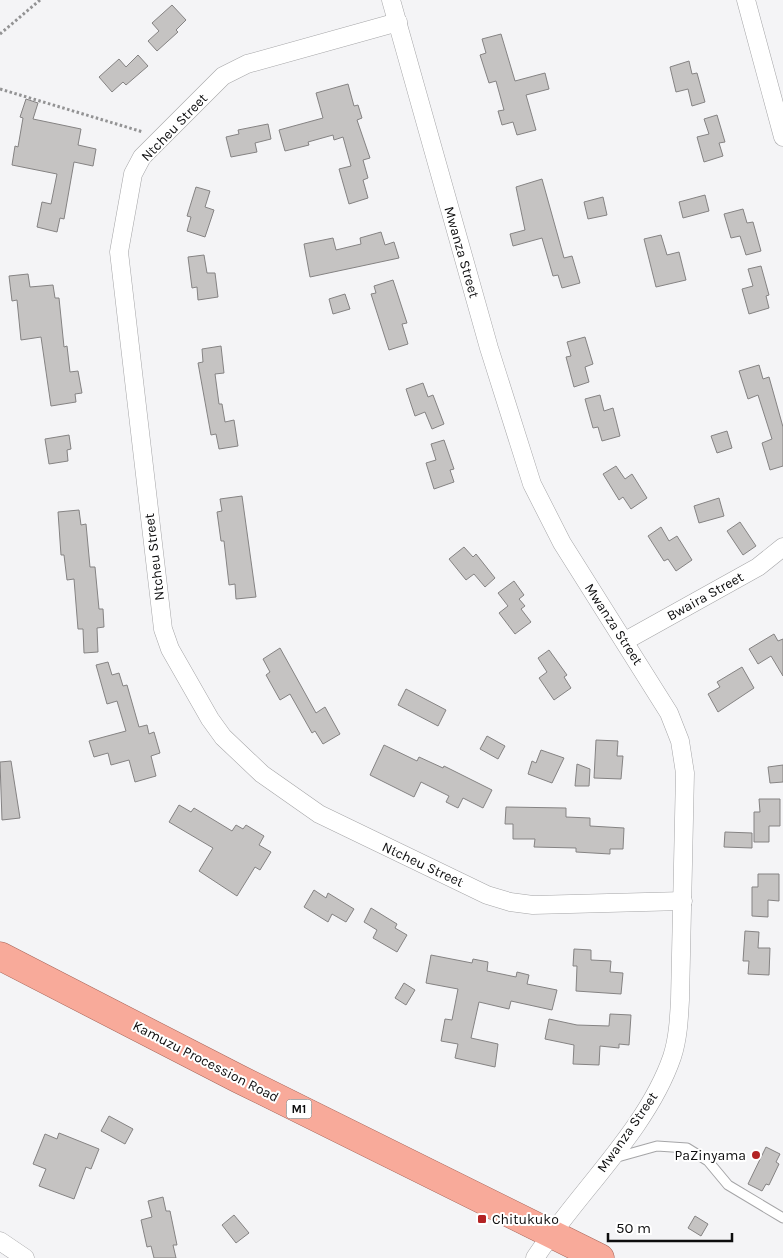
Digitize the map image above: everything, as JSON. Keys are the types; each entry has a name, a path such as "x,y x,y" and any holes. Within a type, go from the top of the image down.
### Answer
{"highway":[{"name":"Kamuzu Procession Road","path":"0,956 239,1079 600,1258"}],"street":[{"name":"Mwanza Street","path":"392,0 489,348 532,484 562,543 669,713 683,756 685,773 679,1022 672,1057 648,1106 535,1258"},
{"path":"746,0 783,137"},
{"name":"Ntcheu Street","path":"398,22 247,64 223,76 142,157 133,174 119,252 163,629 170,649 210,719 223,737 262,774 302,804 487,894 510,902 533,905 683,901"},
{"name":"Bwaira Street","path":"625,641 758,567 783,547"},
{"path":"0,1241 25,1258"}],"lane":[{"path":"609,1160 657,1146 687,1148 708,1161 728,1185 783,1218"}],"path":[{"path":"0,34 40,0"},
{"path":"0,89 162,137"}],"building":[{"path":"172,5 186,20 176,30 178,32 157,51 148,41 159,31 152,23"},
{"path":"501,34 515,81 545,73 549,89 526,95 536,130 517,135 513,122 502,125 498,111 504,110 496,81 489,83 480,55 486,53 482,39"},
{"path":"138,55 148,66 126,85 123,82 112,92 99,77 119,59 126,67"},
{"path":"689,61 692,74 697,73 705,102 692,106 688,89 676,92 670,67"},
{"path":"348,84 354,106 358,105 362,118 357,120 370,158 363,160 368,178 363,180 368,198 349,204 339,169 351,166 343,137 334,140 333,135 308,142 309,145 285,151 279,130 323,118 316,93"},
{"path":"26,99 38,103 33,119 81,129 78,145 96,149 93,166 74,162 64,219 60,218 57,232 37,227 42,202 51,204 57,174 12,165 15,146 18,147 23,118 20,117"},
{"path":"717,115 725,142 719,143 723,156 704,162 697,137 709,134 704,119"},
{"path":"268,124 271,139 255,143 257,152 231,157 226,137 239,134 238,130"},
{"path":"542,179 564,258 572,256 580,283 562,288 558,275 553,276 542,238 513,246 510,234 525,230 516,187"},
{"path":"196,187 210,191 205,207 214,210 205,237 187,231 191,217 187,216"},
{"path":"705,195 709,211 683,218 679,202"},
{"path":"603,197 607,215 588,219 584,202"},
{"path":"743,209 747,223 753,222 761,251 746,255 740,236 731,238 724,214"},
{"path":"381,232 385,245 394,242 399,258 310,277 304,244 333,238 336,250 361,244 360,238"},
{"path":"661,235 667,255 679,252 686,280 656,287 644,239"},
{"path":"204,255 207,273 215,273 218,297 198,300 197,287 192,288 188,257"},
{"path":"761,266 769,295 766,296 769,308 749,314 742,289 753,286 748,269"},
{"path":"28,274 30,287 53,285 55,298 59,298 64,347 67,346 70,372 78,371 82,393 75,394 76,402 51,406 41,337 21,340 17,300 12,301 9,276"},
{"path":"393,280 407,323 402,324 408,344 389,350 371,294 376,293 374,286"},
{"path":"345,294 350,309 333,314 329,299"},
{"path":"585,337 593,364 585,367 589,382 574,387 566,357 571,356 567,342"},
{"path":"221,346 224,373 215,374 219,404 222,404 225,422 234,420 238,446 219,449 216,434 211,435 198,363 203,362 202,349"},
{"path":"759,365 763,379 769,377 783,427 783,466 770,470 762,443 772,439 758,395 748,399 739,371"},
{"path":"423,383 428,397 433,395 444,424 432,429 425,412 415,416 406,389"},
{"path":"600,395 604,411 613,408 620,436 602,441 598,427 593,428 585,399"},
{"path":"727,431 732,448 717,453 711,436"},
{"path":"69,435 71,449 67,450 68,461 49,464 45,439"},
{"path":"444,440 454,469 450,470 454,482 434,489 426,463 436,460 431,444"},
{"path":"616,466 625,479 632,474 647,498 631,509 623,497 619,500 603,474"},
{"path":"242,496 256,597 236,599 235,584 229,585 224,541 221,541 217,512 222,511 220,499"},
{"path":"719,498 724,516 699,523 694,506"},
{"path":"79,510 81,525 86,524 90,567 95,567 99,609 103,609 104,627 97,628 98,652 84,653 83,629 78,629 74,579 67,580 64,555 61,555 58,512"},
{"path":"740,522 756,546 743,555 727,531"},
{"path":"661,527 669,541 677,536 692,560 676,571 668,559 664,561 648,536"},
{"path":"464,547 473,557 476,554 495,578 485,587 474,574 466,580 449,559"},
{"path":"514,581 524,595 519,599 525,606 521,609 531,622 515,634 499,613 508,606 498,593"},
{"path":"774,634 778,641 783,639 783,676 771,656 758,664 749,649"},
{"path":"280,648 316,713 325,707 340,734 323,744 315,731 312,733 290,694 280,700 266,675 270,672 263,659"},
{"path":"549,650 567,675 564,677 571,688 554,700 539,678 547,672 538,658"},
{"path":"108,662 112,675 119,673 123,686 127,685 139,727 147,725 149,734 154,732 160,753 151,756 156,776 135,782 129,760 111,765 108,753 94,757 89,741 126,731 117,701 107,704 96,665"},
{"path":"742,667 754,688 718,712 708,694 720,687 717,682"},
{"path":"406,689 446,710 438,726 398,705"},
{"path":"487,736 505,746 498,759 480,749"},
{"path":"596,740 618,741 617,756 623,756 621,779 594,778"},
{"path":"384,745 417,761 419,757 443,768 444,766 492,790 483,808 463,798 458,808 446,802 449,796 421,782 414,797 370,775"},
{"path":"541,750 564,758 552,783 528,774 532,761 536,763"},
{"path":"11,761 20,818 2,820 0,762"},
{"path":"577,764 590,769 589,786 575,786"},
{"path":"783,765 783,782 770,783 768,767"},
{"path":"759,799 780,799 780,826 769,826 769,842 754,842 754,812 760,812"},
{"path":"179,805 191,812 194,808 232,831 236,825 243,829 246,825 264,836 259,845 271,852 260,870 255,867 237,896 199,871 213,848 169,822"},
{"path":"506,807 566,808 566,817 590,818 590,826 624,828 623,849 610,849 610,854 576,852 576,848 534,847 535,839 513,839 513,824 505,824"},
{"path":"725,832 752,833 752,848 724,847"},
{"path":"758,874 779,874 779,901 768,900 768,917 752,916 752,887 758,887"},
{"path":"314,890 326,898 328,893 354,909 346,922 332,914 328,922 304,907"},
{"path":"371,908 397,924 395,928 407,935 397,952 373,938 377,930 364,922"},
{"path":"745,931 759,932 758,948 770,948 769,975 748,974 749,961 743,961"},
{"path":"574,949 591,950 591,960 611,961 610,972 623,973 621,994 576,991 577,966 573,966"},
{"path":"431,955 472,963 473,959 488,962 487,971 516,977 517,972 529,975 527,984 557,990 552,1010 511,1001 509,1009 479,1002 471,1038 498,1044 495,1067 455,1058 458,1044 441,1041 445,1019 452,1020 458,989 426,983"},
{"path":"404,983 415,990 406,1005 395,998"},
{"path":"610,1014 631,1015 629,1045 619,1044 619,1048 600,1046 599,1065 573,1064 574,1045 545,1039 549,1019 577,1025 609,1026"},
{"path":"109,1116 133,1129 125,1144 101,1131"},
{"path":"59,1133 99,1149 91,1169 86,1167 74,1199 39,1186 46,1169 33,1164 45,1134 57,1139"},
{"path":"766,1147 780,1154 776,1162 779,1164 769,1185 766,1184 762,1191 748,1184"},
{"path":"163,1197 166,1211 170,1211 177,1245 173,1245 176,1258 154,1258 151,1246 147,1247 141,1220 152,1217 148,1201"},
{"path":"234,1215 249,1233 236,1243 222,1225"},
{"path":"695,1216 708,1224 701,1236 688,1228"}],"place":[{"name":"PaZinyama","path":"756,1155"},
{"name":"Chitukuko","path":"482,1219"}]}
